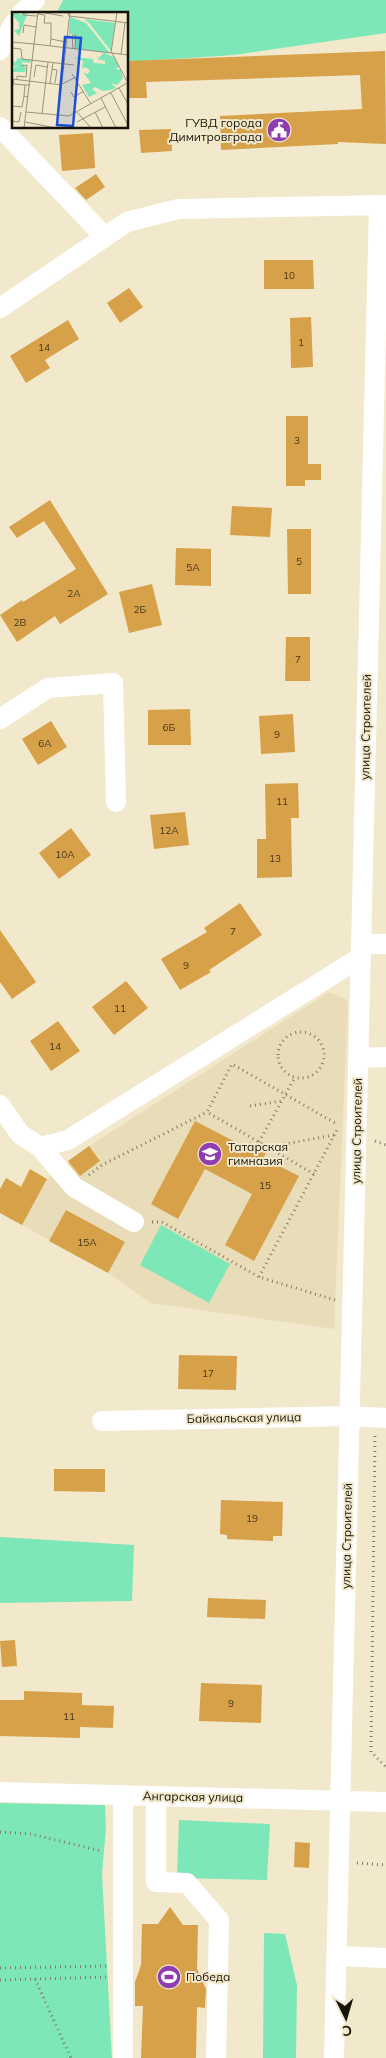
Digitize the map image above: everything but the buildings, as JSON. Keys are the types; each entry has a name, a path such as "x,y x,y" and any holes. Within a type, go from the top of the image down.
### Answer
{"street":[{"path":"22,12 35,0"},
{"path":"0,50 12,27"},
{"path":"0,127 105,237"},
{"path":"0,308 127,222 178,208 382,205"},
{"name":"улица Строителей","path":"334,2058 353,1304 348,1130 359,1058 382,205"},
{"path":"0,719 48,688 113,683 116,802"},
{"path":"40,1147 68,1140 361,950 386,944"},
{"path":"359,1058 386,1057"},
{"path":"0,1105 20,1134 40,1147 74,1187 134,1222"},
{"name":"Байкальская улица","path":"102,1421 350,1416 381,1418"},
{"name":"Ангарская улица","path":"0,1792 386,1802"},
{"path":"123,1795 123,2058"},
{"path":"156,1796 156,1882 187,1883 219,1920 216,2058"},
{"path":"337,1956 386,1958"}],"path":[{"path":"298,1032 306,1032 319,1040 324,1053 324,1061 316,1073 309,1076 294,1077 282,1068 278,1053 285,1039 298,1032"},
{"path":"74,1187 102,1165 207,1112 232,1064 348,1130 386,1145"},
{"path":"259,1142 294,1077"},
{"path":"250,1106 282,1101"},
{"path":"207,1112 314,1174"},
{"path":"268,1147 334,1135 348,1130"},
{"path":"259,1277 334,1135"},
{"path":"134,1222 162,1222 259,1277 353,1304"},
{"path":"381,1418 371,1752 386,1767"},
{"path":"0,1832 31,1834 101,1850"},
{"path":"339,1862 386,1864"},
{"path":"0,1968 122,1971"},
{"path":"0,1980 35,1979 122,1971"},
{"path":"35,1979 71,2058"}],"shaded area":[{"name":"Татарская гимназия","path":"329,992 348,1000 334,1329 151,1303 108,1273 0,1213 0,1189 6,1178 21,1186 30,1169 47,1179 89,1146"}],"green space":[{"path":"63,0 386,0 386,33 234,55 129,62 129,12 57,12"},
{"path":"161,1225 230,1264 209,1303 140,1265"},
{"path":"0,1537 134,1545 132,1601 0,1603"},
{"path":"0,1803 105,1805 106,1829 102,1874 112,2058 0,2058"},
{"path":"179,1820 270,1824 267,1880 177,1878"},
{"path":"264,1933 285,1934 297,1985 296,2058 263,2058"}],"place":[{"name":"ГУВД города Димитровграда","path":"279,130"},
{"name":"Татарская гимназия","path":"210,1154"},
{"name":"Победа","path":"169,1977"}]}
